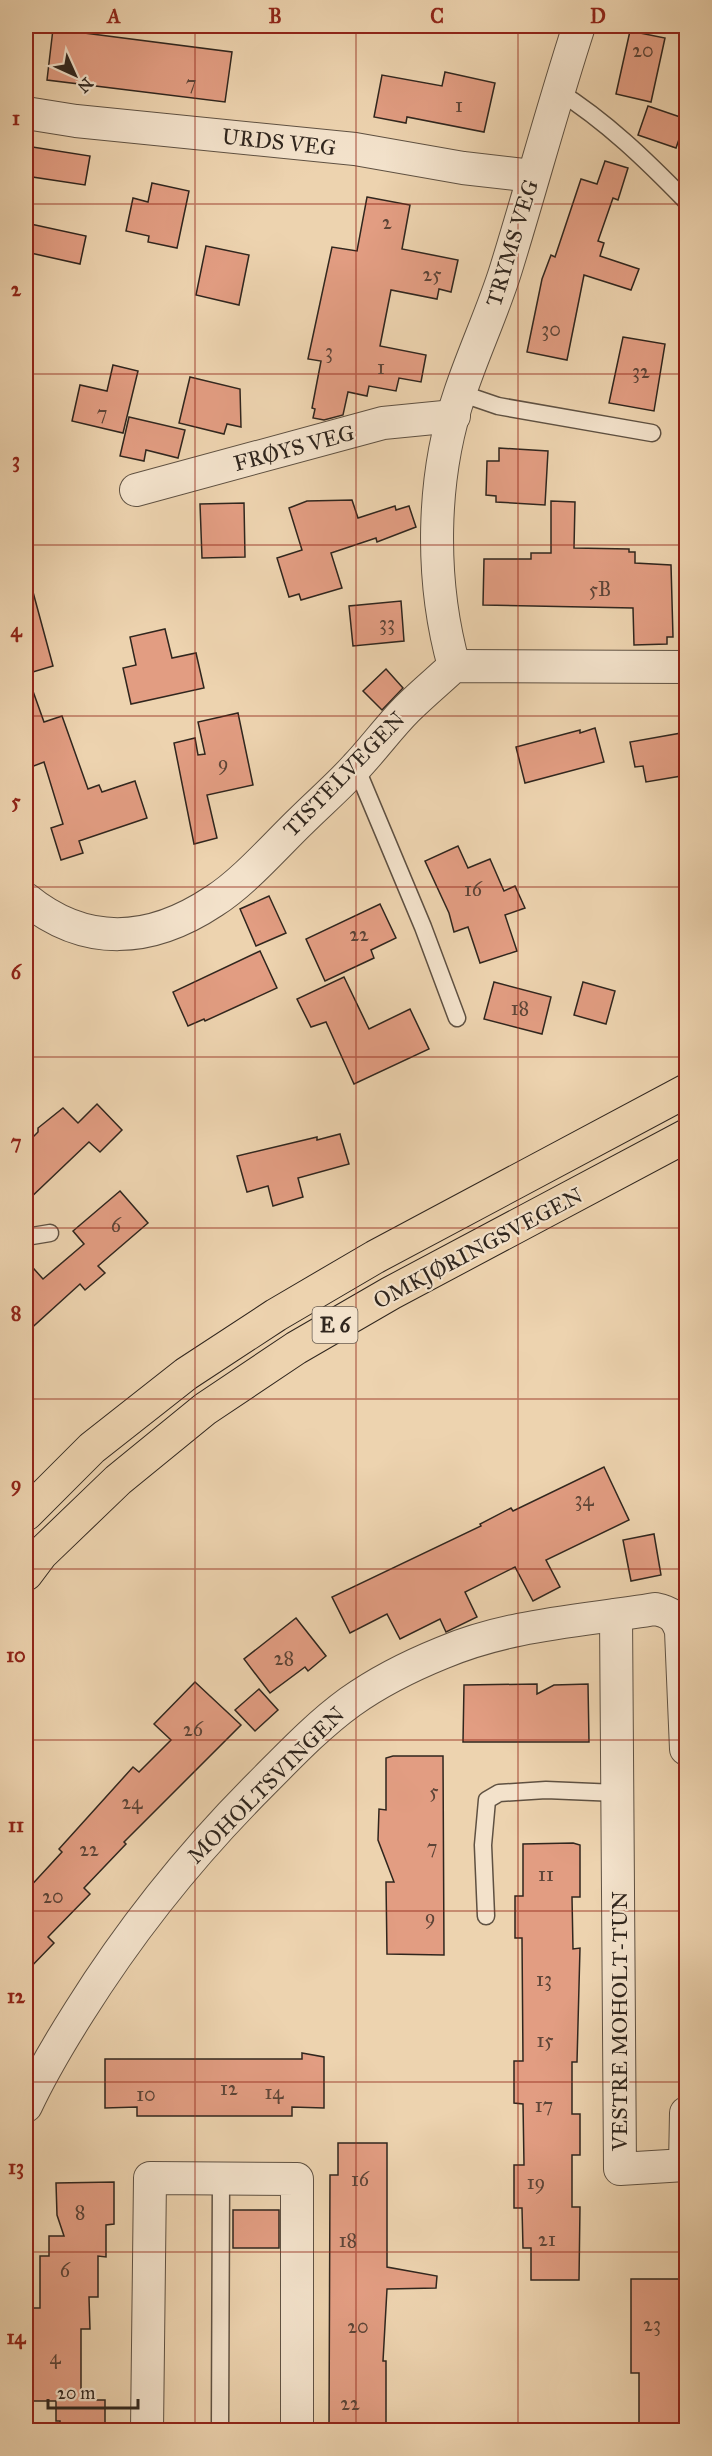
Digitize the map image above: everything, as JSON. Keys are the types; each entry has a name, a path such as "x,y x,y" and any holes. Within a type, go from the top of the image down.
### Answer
{"highway":[{"name":"OMKJØRINGSVEGEN","path":"26,1514 92,1448 186,1374 276,1315 375,1257 687,1091"},
{"name":"OMKJØRINGSVEGEN","path":"26,1574 41,1554 118,1480 205,1409 296,1348 391,1293 687,1136"}],"street":[{"name":"TRYMS VEG","path":"454,666 444,629 438,585 437,524 442,472 457,404 506,270 532,176 579,26"},
{"name":"URDS VEG","path":"26,112 76,121 355,149 463,168 532,176"},
{"name":"FRØYS VEG","path":"136,490 457,404"},
{"path":"454,666 687,667"},
{"name":"TISTELVEGEN","path":"26,899 39,910 65,924 92,933 124,934 157,930 184,919 216,900 356,767 407,709 454,666"},
{"name":"MOHOLTSVINGEN","path":"26,2106 59,2044 131,1932 202,1845 316,1730 350,1702 405,1669 443,1652 505,1632 561,1621 655,1609 665,1611 676,1618 681,1631 687,1749"},
{"name":"VESTRE MOHOLT-TUN","path":"616,1615 620,2169 685,2165 687,2113"},
{"path":"147,2430 150,2178 297,2179 297,2430"}],"lane":[{"path":"558,91 580,105 640,156 687,201"},
{"path":"457,404 498,406 652,433"},
{"path":"356,767 423,927 457,1018"},
{"path":"26,1237 50,1233"},
{"path":"486,1916 483,1845 487,1800 499,1793 546,1790 617,1793"},
{"path":"219,2430 221,2178"}],"building":[{"path":"53,29 232,52 225,102 47,80"},
{"path":"630,31 665,38 651,102 616,94"},
{"path":"445,72 495,83 484,132 407,117 406,123 374,117 382,75 442,86"},
{"path":"648,106 686,119 676,148 638,135"},
{"path":"26,146 90,156 85,185 26,176"},
{"path":"605,161 628,168 618,200 613,198 598,241 604,243 600,256 639,269 631,290 584,275 567,360 527,352 542,279 551,255 555,257 581,179 597,184"},
{"path":"152,183 189,191 177,248 148,242 149,236 126,231 133,198 148,202"},
{"path":"367,197 410,205 402,249 458,260 451,292 439,289 437,299 391,290 380,346 426,355 421,382 399,378 396,391 369,386 367,396 348,392 343,415 324,420 313,418 315,409 312,408 321,361 308,359 332,247 357,251"},
{"path":"26,223 86,236 80,264 26,252"},
{"path":"206,246 249,255 239,305 196,295"},
{"path":"623,337 665,344 654,411 609,403"},
{"path":"113,365 138,371 123,433 72,421 80,385 107,391"},
{"path":"190,377 240,389 241,427 227,424 224,434 179,423"},
{"path":"129,417 185,430 178,458 146,450 144,461 120,456"},
{"path":"499,448 548,451 545,505 496,502 496,496 486,495 487,461 499,461"},
{"path":"352,500 358,518 395,506 396,510 409,506 416,527 377,542 376,538 331,553 342,588 301,600 299,594 289,597 277,558 302,550 289,508 307,501"},
{"path":"551,501 575,502 574,548 629,549 629,552 635,552 635,563 671,565 673,637 667,637 667,644 634,645 633,608 483,605 484,559 531,559 531,553 551,553"},
{"path":"244,503 245,557 202,558 200,504"},
{"path":"33,592 53,666 26,674 26,593"},
{"path":"401,601 404,641 353,646 349,606"},
{"path":"165,629 172,658 196,653 204,688 131,704 123,668 136,665 130,637"},
{"path":"386,669 403,688 382,710 363,691"},
{"path":"26,680 29,680 44,722 62,716 88,789 99,785 102,792 135,781 147,818 79,841 83,853 61,860 51,828 63,824 44,762 26,769"},
{"path":"238,713 253,785 207,795 217,838 194,844 174,743 195,738 198,755 205,754 198,722"},
{"path":"595,728 604,762 525,783 516,747"},
{"path":"687,732 687,775 646,782 643,766 635,767 630,742"},
{"path":"458,846 468,868 490,859 504,891 515,886 525,908 505,915 517,951 480,963 468,927 454,932 449,913 425,861"},
{"path":"269,896 286,933 256,946 240,909"},
{"path":"380,904 396,938 371,950 374,958 325,981 306,939"},
{"path":"260,951 277,988 205,1021 204,1019 188,1026 173,992"},
{"path":"344,977 369,1029 410,1009 429,1049 354,1084 326,1022 311,1027 297,999"},
{"path":"494,982 551,997 542,1034 484,1019"},
{"path":"583,982 615,991 606,1024 574,1015"},
{"path":"97,1104 122,1130 100,1152 89,1142 26,1202 26,1144 38,1132 38,1128 63,1108 78,1123"},
{"path":"340,1134 349,1164 298,1178 303,1197 273,1206 268,1186 247,1192 237,1156 317,1137 317,1140"},
{"path":"120,1191 148,1223 98,1266 105,1273 85,1290 80,1284 26,1333 26,1260 43,1279 84,1244 73,1231"},
{"path":"604,1467 629,1520 546,1560 560,1587 533,1601 515,1567 465,1592 477,1617 446,1632 440,1619 400,1639 387,1614 350,1633 332,1597 481,1526 480,1524 511,1508 513,1511"},
{"path":"654,1534 661,1575 631,1581 623,1540"},
{"path":"296,1618 326,1656 308,1671 305,1667 270,1693 244,1659"},
{"path":"195,1682 241,1725 124,1842 126,1844 84,1888 90,1894 48,1937 54,1943 26,1972 26,1891 62,1852 59,1849 133,1767 139,1772 171,1740 154,1724"},
{"path":"537,1684 537,1694 554,1685 588,1684 589,1742 463,1742 464,1685"},
{"path":"259,1689 278,1710 255,1731 235,1710"},
{"path":"443,1756 444,1955 387,1954 386,1882 394,1882 378,1840 379,1809 386,1810 386,1758"},
{"path":"573,1843 580,1845 580,1897 572,1897 573,1949 580,1948 577,2062 572,2062 572,2114 580,2114 580,2155 572,2155 572,2207 580,2207 579,2280 531,2280 531,2248 523,2248 522,2208 514,2208 514,2165 524,2165 523,2104 514,2103 514,2061 523,2061 522,1938 515,1938 515,1896 523,1896 523,1844"},
{"path":"302,2053 324,2057 324,2108 292,2107 292,2116 137,2116 137,2107 105,2108 105,2059 302,2059"},
{"path":"338,2143 387,2143 387,2267 437,2276 436,2288 387,2289 383,2361 386,2361 386,2430 329,2430 330,2175 338,2175"},
{"path":"114,2182 114,2224 106,2225 106,2257 98,2256 98,2297 89,2297 90,2329 81,2329 81,2400 105,2400 105,2430 60,2430 60,2421 56,2421 56,2401 26,2401 26,2328 32,2328 32,2308 40,2308 40,2256 49,2256 49,2236 64,2236 57,2215 56,2183"},
{"path":"233,2210 279,2210 279,2248 233,2248"},
{"path":"631,2279 685,2279 687,2430 639,2430 639,2373 631,2373"}]}
